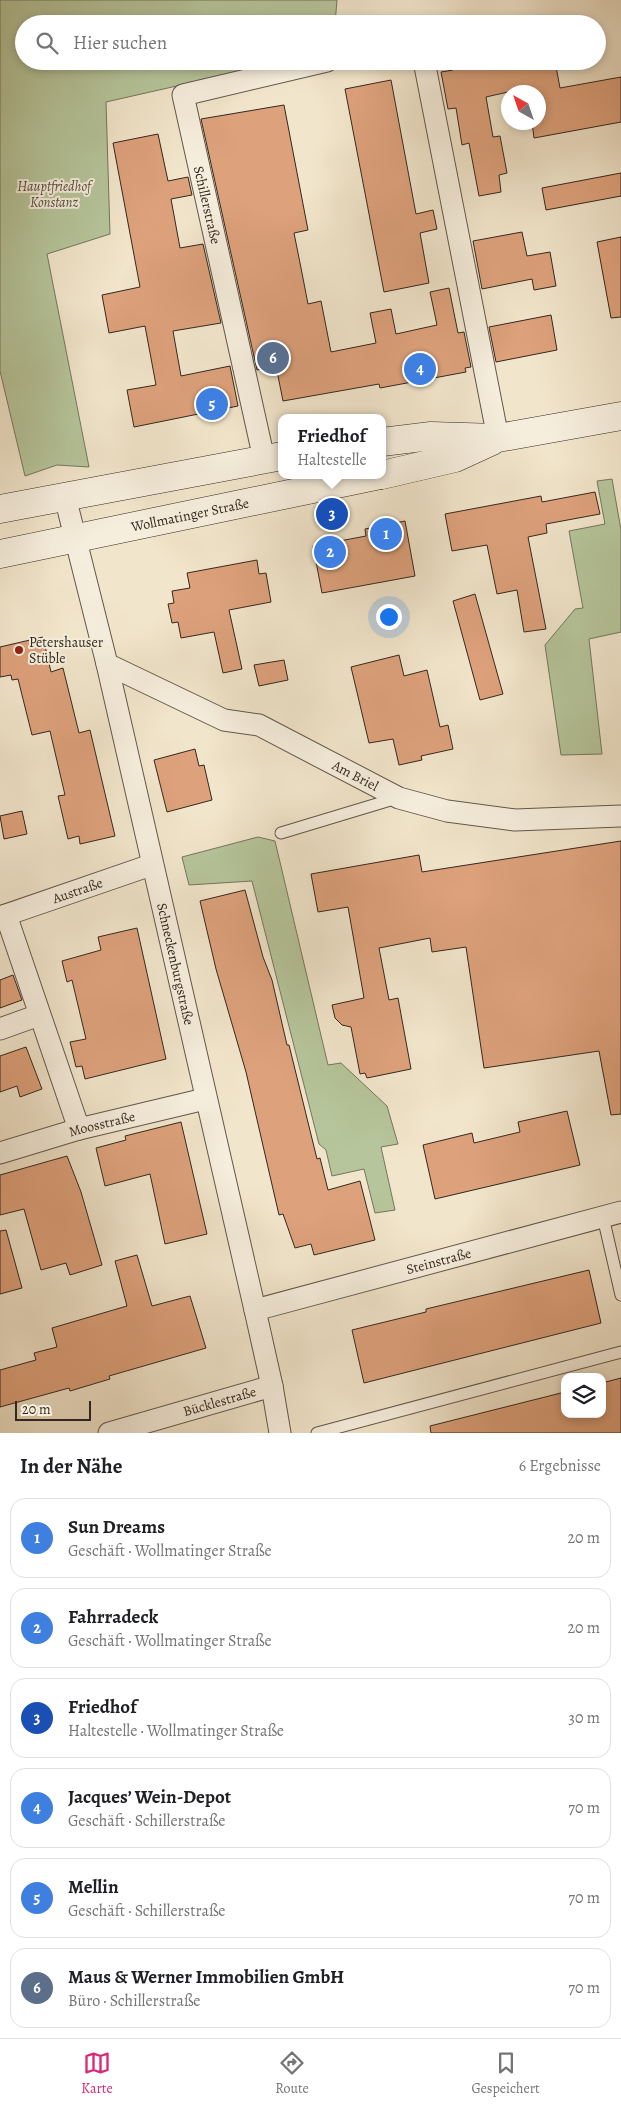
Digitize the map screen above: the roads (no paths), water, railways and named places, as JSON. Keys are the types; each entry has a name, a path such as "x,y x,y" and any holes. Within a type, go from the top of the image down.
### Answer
{"main road":[{"name":"Wollmatinger Straße","path":"386,442 431,436 498,438 621,416"},
{"name":"Wollmatinger Straße","path":"386,474 455,458 498,438"},
{"path":"0,509 273,457"},
{"name":"Wollmatinger Straße","path":"0,554 362,479"}],"street":[{"name":"Schillerstraße","path":"273,457 183,96 289,70"},
{"path":"426,70 498,438"},
{"name":"Schneckenburgstraße","path":"65,497 107,664 151,864 255,1310 272,1386 280,1433"},
{"name":"Am Briel","path":"107,664 224,720 259,725 399,798 447,812 515,820 621,816"},
{"name":"Austraße","path":"79,1129 3,916 151,864"},
{"path":"0,1029 39,1014"},
{"name":"Moosstraße","path":"0,1153 79,1129 205,1099"},
{"name":"Steinstraße","path":"255,1310 612,1214"},
{"name":"Bücklestraße","path":"109,1433 272,1386"}],"lane":[{"path":"281,833 399,798"},
{"path":"612,1214 621,1295"},
{"path":"317,1433 621,1352"}],"place":[{"name":"Maus & Werner Immobilien GmbH","path":"273,358"},
{"name":"Jacques’ Wein-Depot","path":"420,369"},
{"name":"Mellin","path":"212,404"},
{"name":"Friedhof","path":"332,514"},
{"name":"Sun Dreams","path":"386,534"},
{"name":"Fahrradeck","path":"330,552"},
{"name":"Petershauser Stüble","path":"19,650"}],"park label":[{"name":"Hauptfriedhof Konstanz","path":"54,194"}]}
